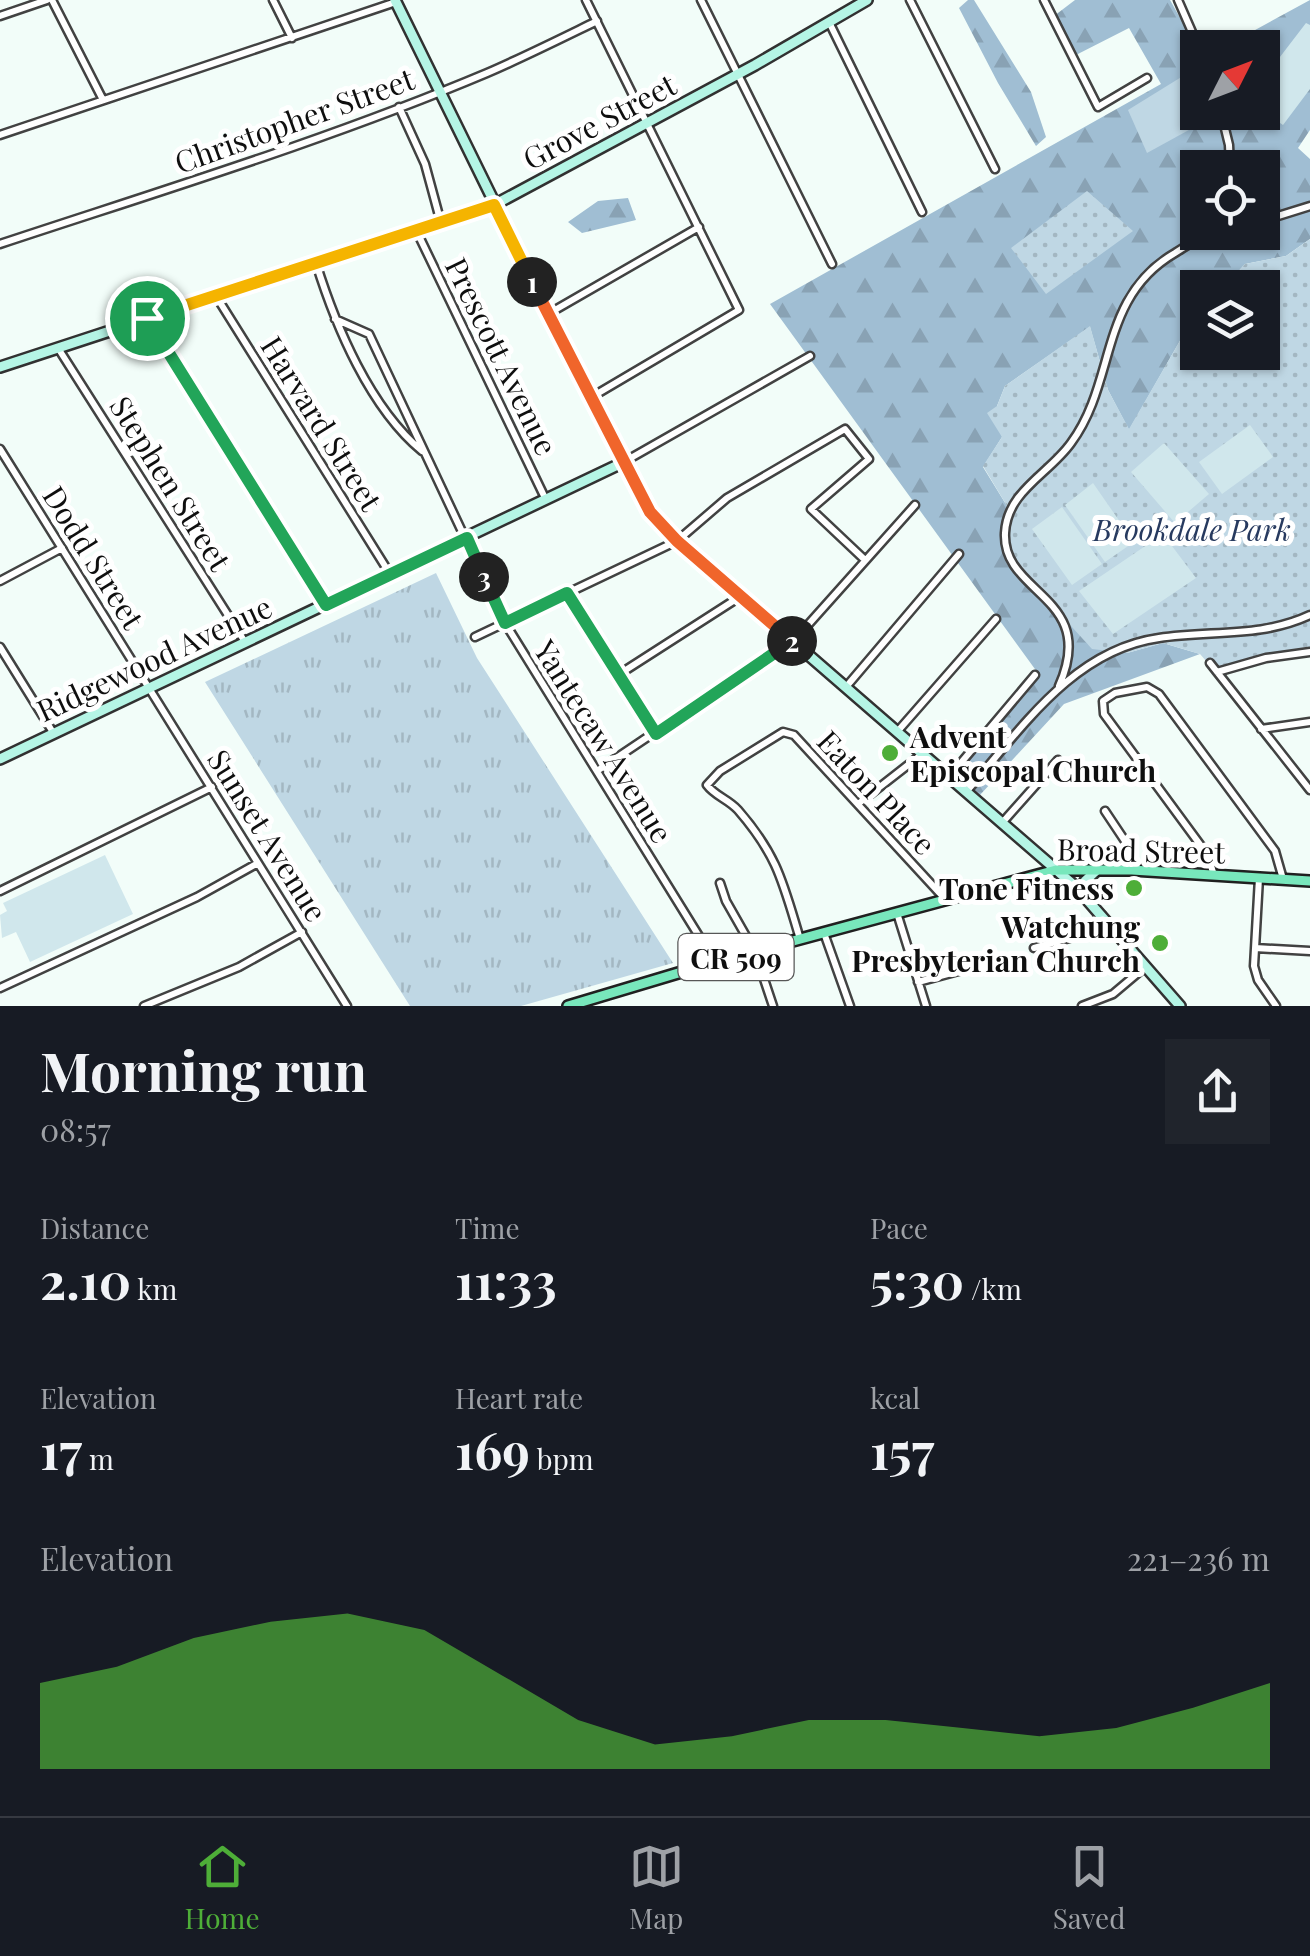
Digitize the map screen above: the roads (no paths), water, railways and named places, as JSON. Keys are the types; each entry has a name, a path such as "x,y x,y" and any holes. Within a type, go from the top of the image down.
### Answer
{"main road":[{"name":"Grove Street","path":"0,367 494,205 739,74 867,0"},
{"path":"396,1 622,464 650,512 677,541 1056,870 1090,902 1180,1006"},
{"name":"Ridgewood Avenue","path":"0,759 622,464"},
{"name":"Broad Street","path":"570,1006 715,962 1056,870 1132,870 1310,881"},
{"path":"1090,902 1085,882 1097,870"}],"street":[{"path":"0,16 49,0 103,100"},
{"path":"273,0 292,38"},
{"path":"586,0 739,310 590,398"},
{"path":"702,0 832,264"},
{"path":"910,0 995,170"},
{"path":"1044,0 1098,107 1147,78"},
{"path":"1178,0 1192,30"},
{"path":"0,135 396,1"},
{"name":"Christopher Street","path":"0,244 243,166 440,92 597,22"},
{"path":"829,22 922,212"},
{"path":"399,107 425,164 441,224"},
{"path":"1280,215 1310,206"},
{"path":"548,314 699,227"},
{"name":"Prescott Avenue","path":"418,232 546,500"},
{"path":"966,792 1059,686 1069,664 1069,637 1052,604 1016,568 1006,550 1008,513 1020,493 1072,444 1095,398 1116,320 1139,283 1180,250"},
{"path":"316,263 346,343 406,438 423,452"},
{"name":"Harvard Street","path":"216,296 390,574"},
{"path":"147,318 326,605"},
{"path":"335,319 369,334 423,452"},
{"path":"346,343 350,334 358,330"},
{"name":"Stephen Street","path":"58,348 246,643"},
{"name":"Ridgewood Avenue","path":"622,464 810,356"},
{"path":"475,637 677,541 728,498 845,428 869,459 810,509 865,560"},
{"name":"Dodd Street","path":"0,450 150,688"},
{"name":"Yantecaw Avenue","path":"423,452 505,623 715,962"},
{"path":"597,771 792,640 915,506"},
{"path":"0,581 62,548"},
{"path":"846,687 959,554"},
{"path":"567,593 656,734"},
{"path":"618,675 741,596"},
{"path":"1059,686 1129,644 1159,638 1258,632 1310,615"},
{"path":"897,732 996,620"},
{"path":"0,647 54,734"},
{"path":"1217,672 1266,658 1310,652"},
{"path":"1210,663 1309,790"},
{"path":"949,777 1035,675"},
{"path":"1214,875 1207,854 1104,714 1106,697 1143,687 1159,694 1275,851 1283,879"},
{"name":"Sunset Avenue","path":"150,688 347,1006"},
{"path":"1260,728 1310,722"},
{"name":"Eaton Place","path":"800,940 772,855 726,798 707,785 720,770 775,735 790,732 944,899"},
{"path":"858,804 922,754"},
{"path":"1002,823 1058,760"},
{"path":"0,891 212,788"},
{"path":"1105,810 1127,844 1132,870"},
{"path":"0,988 197,897 258,863"},
{"path":"1260,878 1254,966 1258,980 1276,1006"},
{"path":"720,882 726,901 755,952 773,1006"},
{"path":"897,912 926,1006"},
{"path":"1034,948 1080,935 1102,916"},
{"path":"144,1006 239,967 302,932"},
{"path":"824,933 850,1006"},
{"path":"1255,948 1310,951"},
{"path":"918,982 992,962"},
{"path":"1082,1006 1113,994 1145,967"}],"place":[{"name":"Advent Episcopal Church","path":"890,753"},
{"name":"Tone Fitness","path":"1134,888"},
{"name":"Watchung Presbyterian Church","path":"1160,943"}],"park label":[{"name":"Brookdale Park","path":"1192,529"}]}
